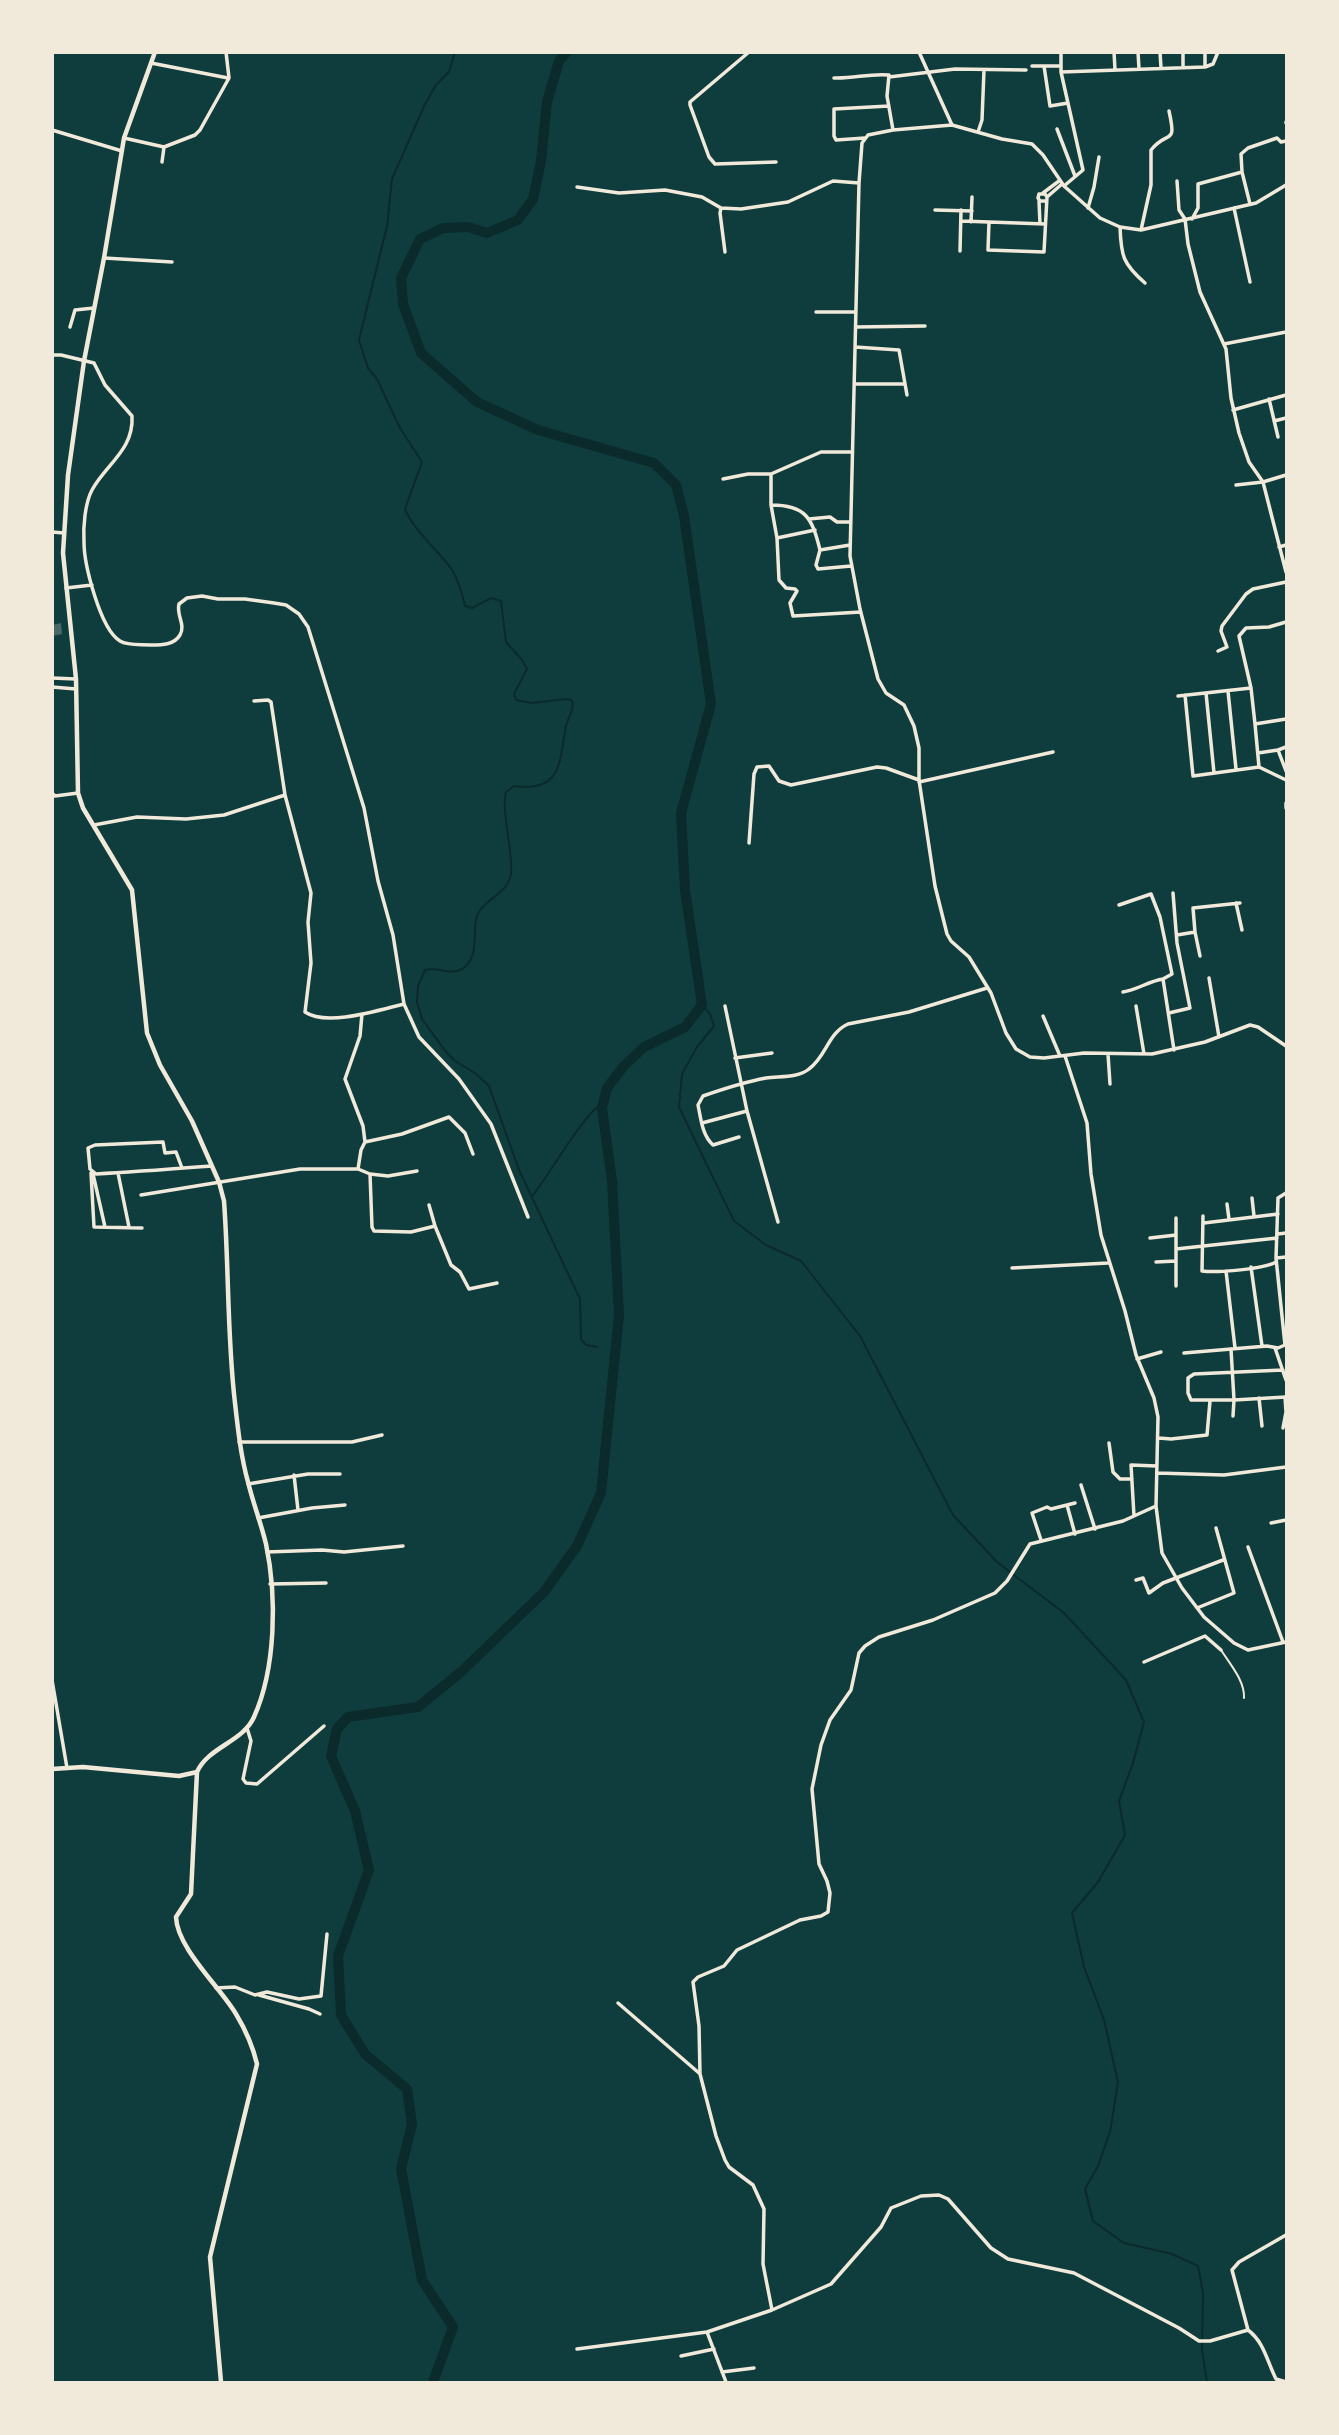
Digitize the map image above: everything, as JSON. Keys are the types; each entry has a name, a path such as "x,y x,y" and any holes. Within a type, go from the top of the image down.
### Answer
{"street":[{"path":"155,52 124,138 84,360 68,475 64,533 66,588 76,679 78,793 83,808 132,890 148,1033 160,1065 189,1116 212,1166 224,1201 229,1325 239,1442 267,1552 270,1584 273,1621 269,1660 254,1718 247,1728 205,1760 197,1772 191,1894 177,1913 176,1921 182,1938 236,2015 257,2064 210,2257 221,2382"},
{"path":"124,138 164,148 195,135 229,78 226,52"},
{"path":"749,52 690,102 690,105 709,157 715,164 776,162"},
{"path":"919,52 952,125"},
{"path":"1039,200 1083,170 1061,69 1061,52"},
{"path":"1114,52 1115,70"},
{"path":"1139,52 1139,69"},
{"path":"1160,52 1161,68"},
{"path":"1183,52 1183,67"},
{"path":"1205,52 1205,67"},
{"path":"1032,65 1061,69 1115,70 1205,67 1213,64 1218,52"},
{"path":"151,63 229,78"},
{"path":"1044,66 1050,106 1068,103"},
{"path":"834,78 852,79 876,74 888,74 889,77 955,69 1026,70"},
{"path":"978,132 982,120 984,70"},
{"path":"889,77 886,92 892,130"},
{"path":"865,138 836,140 834,109 889,106"},
{"path":"1141,230 1151,185 1151,150 1171,136 1173,131 1168,111"},
{"path":"1286,185 1265,199 1250,204 1141,230 1120,227 1088,208 1062,184 1043,155 1032,144 952,125 892,130 872,133 865,138 862,143 859,183 850,545 861,612 881,687 904,705 911,715 919,748 918,780 935,886 947,934 969,957 993,999 1016,1049 1030,1057 1084,1053 1144,1054 1174,1050 1254,1025 1286,1046"},
{"path":"1057,129 1075,176"},
{"path":"52,130 122,151"},
{"path":"1250,204 1242,172 1241,154 1245,149 1277,138 1281,142 1286,141"},
{"path":"162,162 164,148"},
{"path":"1088,208 1098,157"},
{"path":"1192,219 1198,208 1198,184 1242,172"},
{"path":"577,187 618,193 674,191 702,197 721,208 741,209 775,205 798,198 833,181 859,183"},
{"path":"1177,181 1179,211 1185,219 1200,292 1224,344 1233,410 1246,456 1255,475 1262,482 1286,572"},
{"path":"1043,224 1039,194 1045,197"},
{"path":"971,222 972,197"},
{"path":"989,222 988,250 1044,252 1045,197"},
{"path":"721,208 725,252"},
{"path":"1234,208 1250,282"},
{"path":"935,210 972,211"},
{"path":"960,251 961,211"},
{"path":"961,221 1043,224"},
{"path":"1120,227 1122,256 1132,272 1145,283"},
{"path":"104,258 172,262"},
{"path":"70,327 75,310 94,309"},
{"path":"816,312 856,312"},
{"path":"856,327 925,326"},
{"path":"1224,344 1286,332"},
{"path":"855,347 899,350 907,395"},
{"path":"52,355 94,363 105,385 130,412 131,432 124,448 90,493 83,543 92,585 109,628 120,641 164,645 175,641 182,624 177,609 179,604 195,596 286,605 299,614 308,627 364,808 378,881 393,935 404,1004 419,1037 459,1079 491,1124 528,1217"},
{"path":"855,384 905,384"},
{"path":"1233,410 1286,395"},
{"path":"1269,399 1278,438"},
{"path":"1274,421 1286,418"},
{"path":"723,479 748,474 771,474 821,452 852,452"},
{"path":"771,474 771,505 777,538 779,580 783,587 797,591 790,603 793,615 861,612"},
{"path":"1236,485 1262,482 1286,475"},
{"path":"771,505 788,505 803,512 815,530 820,550 816,565 818,569 852,566"},
{"path":"808,519 830,517 837,522 851,523"},
{"path":"777,538 815,530"},
{"path":"52,532 64,533"},
{"path":"820,550 850,545"},
{"path":"1279,547 1286,545"},
{"path":"1218,651 1227,645 1221,631 1223,626 1246,594 1253,589 1286,582"},
{"path":"66,588 92,585"},
{"path":"1259,767 1251,688 1240,633 1246,628 1269,628 1286,622"},
{"path":"52,678 76,679"},
{"path":"52,687 76,689"},
{"path":"1178,696 1251,688"},
{"path":"1228,691 1236,769"},
{"path":"1206,693 1214,772"},
{"path":"1185,695 1192,774 1197,776 1259,767 1286,780"},
{"path":"254,701 271,702 285,795 311,893 308,922 311,963 304,1012 327,1018 362,1014 404,1004"},
{"path":"1255,724 1286,719"},
{"path":"1258,753 1286,747"},
{"path":"1278,750 1286,771"},
{"path":"749,843 753,780 759,766 769,766 779,781 791,785 877,767 918,780 1053,752"},
{"path":"52,793 55,796 78,793"},
{"path":"94,825 136,817 186,819 224,815 285,795"},
{"path":"1169,1013 1190,1008 1172,893"},
{"path":"1119,905 1151,894 1160,917 1172,974 1123,992"},
{"path":"1200,956 1193,908 1238,903 1242,930"},
{"path":"1177,935 1195,933"},
{"path":"1209,978 1219,1037"},
{"path":"1163,979 1174,1050"},
{"path":"739,1137 713,1145 705,1134 698,1105 703,1096 765,1078 807,1071 840,1028 848,1024 909,1012 987,988"},
{"path":"725,1006 740,1085 778,1223"},
{"path":"1136,1006 1144,1054"},
{"path":"358,1169 365,1142 363,1126 345,1079 360,1036 362,1014"},
{"path":"1043,1016 1063,1056 1087,1123 1099,1227 1138,1359 1155,1402 1158,1417 1156,1506 1162,1553 1209,1623 1244,1649 1265,1648 1285,1642 1248,1548"},
{"path":"735,1058 772,1053"},
{"path":"1108,1054 1110,1084"},
{"path":"702,1123 747,1111"},
{"path":"365,1142 402,1134 449,1117 465,1133 473,1154"},
{"path":"142,1228 94,1227 89,1146 163,1142 165,1153 176,1152 182,1168"},
{"path":"92,1172 118,1173 212,1166"},
{"path":"141,1195 300,1169 358,1169 370,1174 388,1176 417,1171"},
{"path":"92,1172 105,1227"},
{"path":"118,1173 129,1227"},
{"path":"370,1174 372,1230 411,1232 435,1226"},
{"path":"1184,1353 1262,1346 1275,1348 1286,1341 1276,1260 1278,1198 1286,1193"},
{"path":"1252,1198 1254,1217"},
{"path":"1227,1204 1230,1220"},
{"path":"429,1205 451,1265 460,1272 468,1289 496,1283"},
{"path":"1203,1223 1279,1214"},
{"path":"1203,1216 1202,1271 1226,1271 1268,1265 1286,1256"},
{"path":"1176,1219 1176,1286"},
{"path":"1176,1249 1203,1248 1286,1233"},
{"path":"1150,1238 1176,1235"},
{"path":"1156,1262 1176,1261"},
{"path":"1012,1268 1109,1263"},
{"path":"1251,1267 1262,1346"},
{"path":"1226,1271 1233,1349 1233,1416"},
{"path":"1275,1348 1286,1380"},
{"path":"1138,1359 1161,1352"},
{"path":"1283,1370 1194,1374 1188,1378 1191,1400 1286,1397 1283,1428"},
{"path":"1259,1398 1262,1426"},
{"path":"1158,1438 1171,1440 1207,1435 1210,1401"},
{"path":"239,1442 352,1442 382,1435"},
{"path":"1109,1443 1113,1472 1120,1479 1132,1479"},
{"path":"1134,1516 1131,1464 1157,1466"},
{"path":"1157,1473 1224,1475 1286,1467"},
{"path":"248,1484 294,1475 340,1474"},
{"path":"294,1475 298,1510"},
{"path":"1081,1485 1095,1529"},
{"path":"1041,1540 1032,1514 1047,1507 1051,1509 1075,1503"},
{"path":"1067,1504 1074,1534"},
{"path":"258,1518 345,1505"},
{"path":"772,2309 763,2264 762,2203 753,2185 724,2160 700,2074 699,2026 692,1985 694,1979 724,1966 737,1950 800,1920 825,1914 830,1907 829,1886 819,1864 812,1789 823,1737 830,1720 851,1690 859,1653 865,1646 879,1637 933,1620 990,1596 1007,1581 1030,1544 1095,1529 1156,1506"},
{"path":"1271,1523 1286,1520"},
{"path":"1197,1608 1234,1593 1216,1528"},
{"path":"267,1552 345,1552 403,1546"},
{"path":"1136,1580 1143,1578 1149,1593 1162,1583 1223,1560"},
{"path":"270,1584 326,1583"},
{"path":"1144,1662 1202,1636 1213,1641 1221,1650"},
{"path":"52,1680 68,1769"},
{"path":"247,1728 251,1741 243,1779 246,1783 257,1784 324,1726"},
{"path":"52,1769 105,1768 179,1776 197,1772"},
{"path":"259,1995 267,1992 299,1999 321,1996 327,1934"},
{"path":"216,1988 235,1987 320,2014"},
{"path":"618,2003 700,2074"},
{"path":"577,2349 707,2332 831,2284 876,2234 888,2211 896,2205 921,2196 944,2197 954,2204 977,2232 999,2254 1008,2259 1082,2276 1200,2342 1248,2330"},
{"path":"1286,2235 1238,2262 1232,2270 1248,2330 1263,2348 1276,2379 1286,2382"},
{"path":"707,2332 726,2382"},
{"path":"681,2356 714,2349"},
{"path":"722,2372 754,2368"}],"lane":[{"path":"1221,1650 1240,1680 1245,1691 1244,1698"}],"building":[{"path":"61,623 62,634 52,636 52,625"}],"waterway":[{"path":"455,52 449,72 436,85 425,104 392,179 387,226 359,340 368,368 377,379 400,428 422,462 405,509 409,518 452,570 465,606 472,608 491,598 501,601 506,642 527,669 514,694 516,700 531,703 566,699 572,700 573,707 556,772 542,785 514,786 506,792 511,873 505,887 479,912 471,959 457,971 425,970 418,986 417,1002 422,1019 446,1052 489,1086 519,1170 580,1299 581,1339 586,1345 597,1347"},
{"path":"433,2382 453,2327 422,2280 401,2169 412,2124 407,2089 365,2054 341,2015 338,1956 369,1870 355,1811 331,1756 337,1729 348,1717 418,1707 461,1672 544,1592 577,1546 601,1493 619,1315 612,1181 602,1108 607,1088 623,1067 644,1047 685,1027 702,1005 685,890 681,813 711,704 684,516 676,485 654,463 538,430 477,402 421,353 403,304 401,278 420,239 443,228 468,227 487,233 518,220 533,199 541,161 547,102 559,61 567,52"},
{"path":"702,1005 710,1014 714,1026 697,1047 682,1074 679,1107 734,1221 766,1245 801,1261 860,1336 953,1515 997,1562 1064,1613 1126,1680 1144,1722 1119,1801 1125,1835 1098,1882 1072,1913 1084,1967 1104,2020 1118,2082 1110,2132 1098,2166 1085,2189 1093,2221 1124,2243 1172,2254 1198,2266 1203,2293 1202,2350 1207,2382"},
{"path":"533,1195 588,1117 604,1103"}]}
